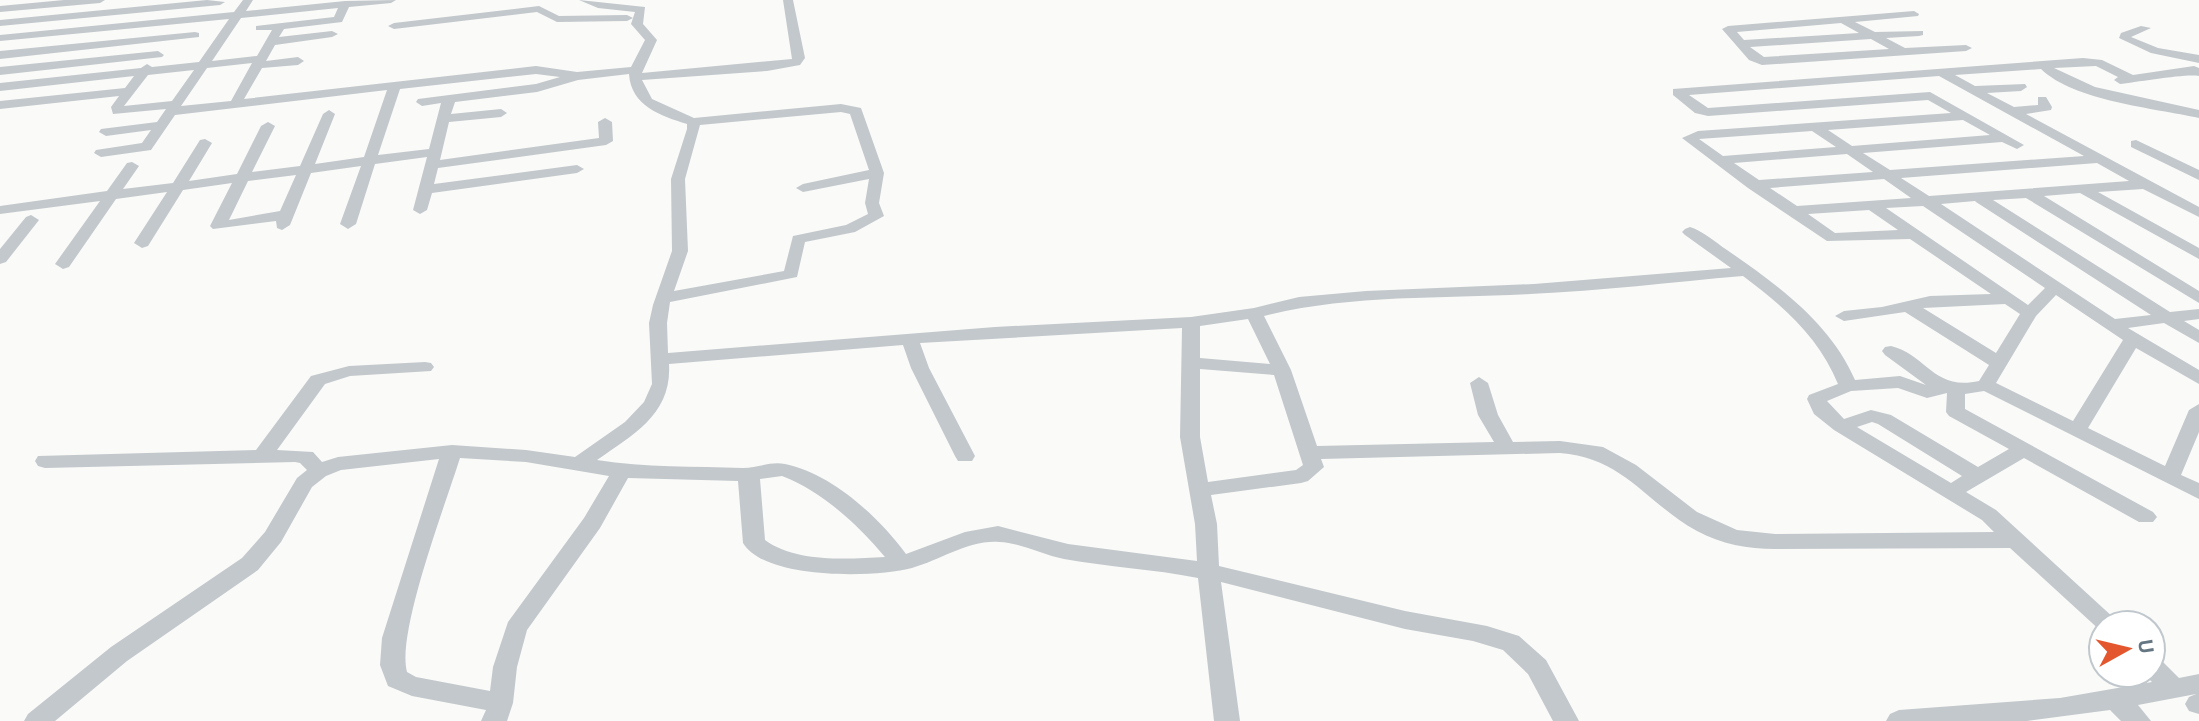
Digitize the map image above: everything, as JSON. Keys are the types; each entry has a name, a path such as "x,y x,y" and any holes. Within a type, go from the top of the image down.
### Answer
{"street":[{"path":"0,9 100,0"},
{"path":"69,48 112,0"},
{"path":"101,153 146,147 248,0"},
{"path":"0,38 391,0"},
{"path":"584,0 598,5 639,8 640,28 651,40 636,74 639,89 658,109 693,122 848,108 858,114 877,173 872,203 876,216 850,229 798,239 795,267 791,274 666,298"},
{"path":"171,38 117,107 118,111 231,104 536,70 577,76 767,67 796,62 799,58 788,0"},
{"path":"0,23 220,2"},
{"path":"260,28 338,20 345,4"},
{"path":"394,26 539,9 557,19 640,19"},
{"path":"1914,14 1728,29 1753,57 1762,61 1966,48"},
{"path":"1842,19 2199,213"},
{"path":"217,120 231,104 280,26"},
{"path":"2145,28 2125,35 2125,38 2197,66"},
{"path":"1741,44 1919,33"},
{"path":"270,42 332,34"},
{"path":"0,54 195,35"},
{"path":"0,54 14,36"},
{"path":"0,71 158,55"},
{"path":"0,87 203,66 298,61"},
{"path":"1721,160 1850,149 2010,142 1926,93 1706,112 1677,92 2092,62 2132,79"},
{"path":"2043,64 2051,75 2068,83 2123,99 2199,114"},
{"path":"2068,83 2173,75 2197,66"},
{"path":"544,86 547,71"},
{"path":"422,102 544,86 577,76"},
{"path":"1753,85 2133,338 2198,376"},
{"path":"348,224 395,86"},
{"path":"1972,90 2021,87"},
{"path":"0,105 129,91"},
{"path":"61,111 74,97"},
{"path":"420,210 449,99"},
{"path":"2012,111 2046,107 2042,100"},
{"path":"444,119 501,113"},
{"path":"268,126 218,226 283,222 329,114"},
{"path":"1912,234 1832,238 1689,138 1967,116"},
{"path":"0,210 369,161 492,157 606,141 605,122"},
{"path":"577,465 632,426 653,404 661,384 658,323 680,251 678,179 694,129 693,122"},
{"path":"106,132 162,125"},
{"path":"549,132 550,149"},
{"path":"492,157 494,142"},
{"path":"142,243 205,143"},
{"path":"2136,144 2199,176"},
{"path":"1753,185 2096,159"},
{"path":"63,264 132,166"},
{"path":"426,189 577,169"},
{"path":"803,188 877,173"},
{"path":"484,198 488,181"},
{"path":"1794,211 2146,184"},
{"path":"2084,190 2199,254"},
{"path":"2032,195 2199,298"},
{"path":"1981,199 2199,338"},
{"path":"1873,206 2029,313"},
{"path":"0,259 31,220"},
{"path":"1690,232 1747,271 1793,310 1829,348 1848,386"},
{"path":"0,236 20,233"},
{"path":"661,359 909,338 1191,322 1254,313 1278,305 1366,296 1534,289 1747,271"},
{"path":"1986,385 2029,313 2056,286"},
{"path":"1844,316 1930,301 2006,299"},
{"path":"1908,306 1999,363"},
{"path":"1199,490 1308,474 1314,467 1282,370 1254,313"},
{"path":"2115,324 2199,314"},
{"path":"1191,322 1190,437 1206,524 1208,571 1227,721"},
{"path":"909,338 965,456"},
{"path":"2078,429 2133,338"},
{"path":"1891,351 1950,390 1956,412 2146,517"},
{"path":"1189,363 1282,370"},
{"path":"261,457 318,380 349,371 425,367"},
{"path":"2090,609 1989,515 1841,426 1821,410 1816,399 1848,386 1900,382 1927,392 1986,385 2199,492"},
{"path":"1479,383 1488,415 1507,448"},
{"path":"2170,477 2199,410"},
{"path":"1841,426 1856,419 1879,417 1976,475"},
{"path":"1311,453 1560,447 1598,453 1687,517 1723,534 1760,543 1824,539 2016,540"},
{"path":"1950,492 2024,449"},
{"path":"452,451 390,650 397,679 498,712 505,667 516,628 592,523 622,471"},
{"path":"37,721 144,636 250,564 273,537 304,483 319,471 352,461 452,451 526,456 622,471 746,475 781,469 801,476 880,534 901,563"},
{"path":"45,461 306,457 319,471"},
{"path":"746,475 750,479 754,543 768,554 859,566 901,563 971,538 1003,534 1064,552 1107,555 1208,571 1512,644 1536,667 1566,721"},
{"path":"2167,675 2186,686"},
{"path":"1899,721 2060,708 2186,686"},
{"path":"2114,698 2138,721"}]}
